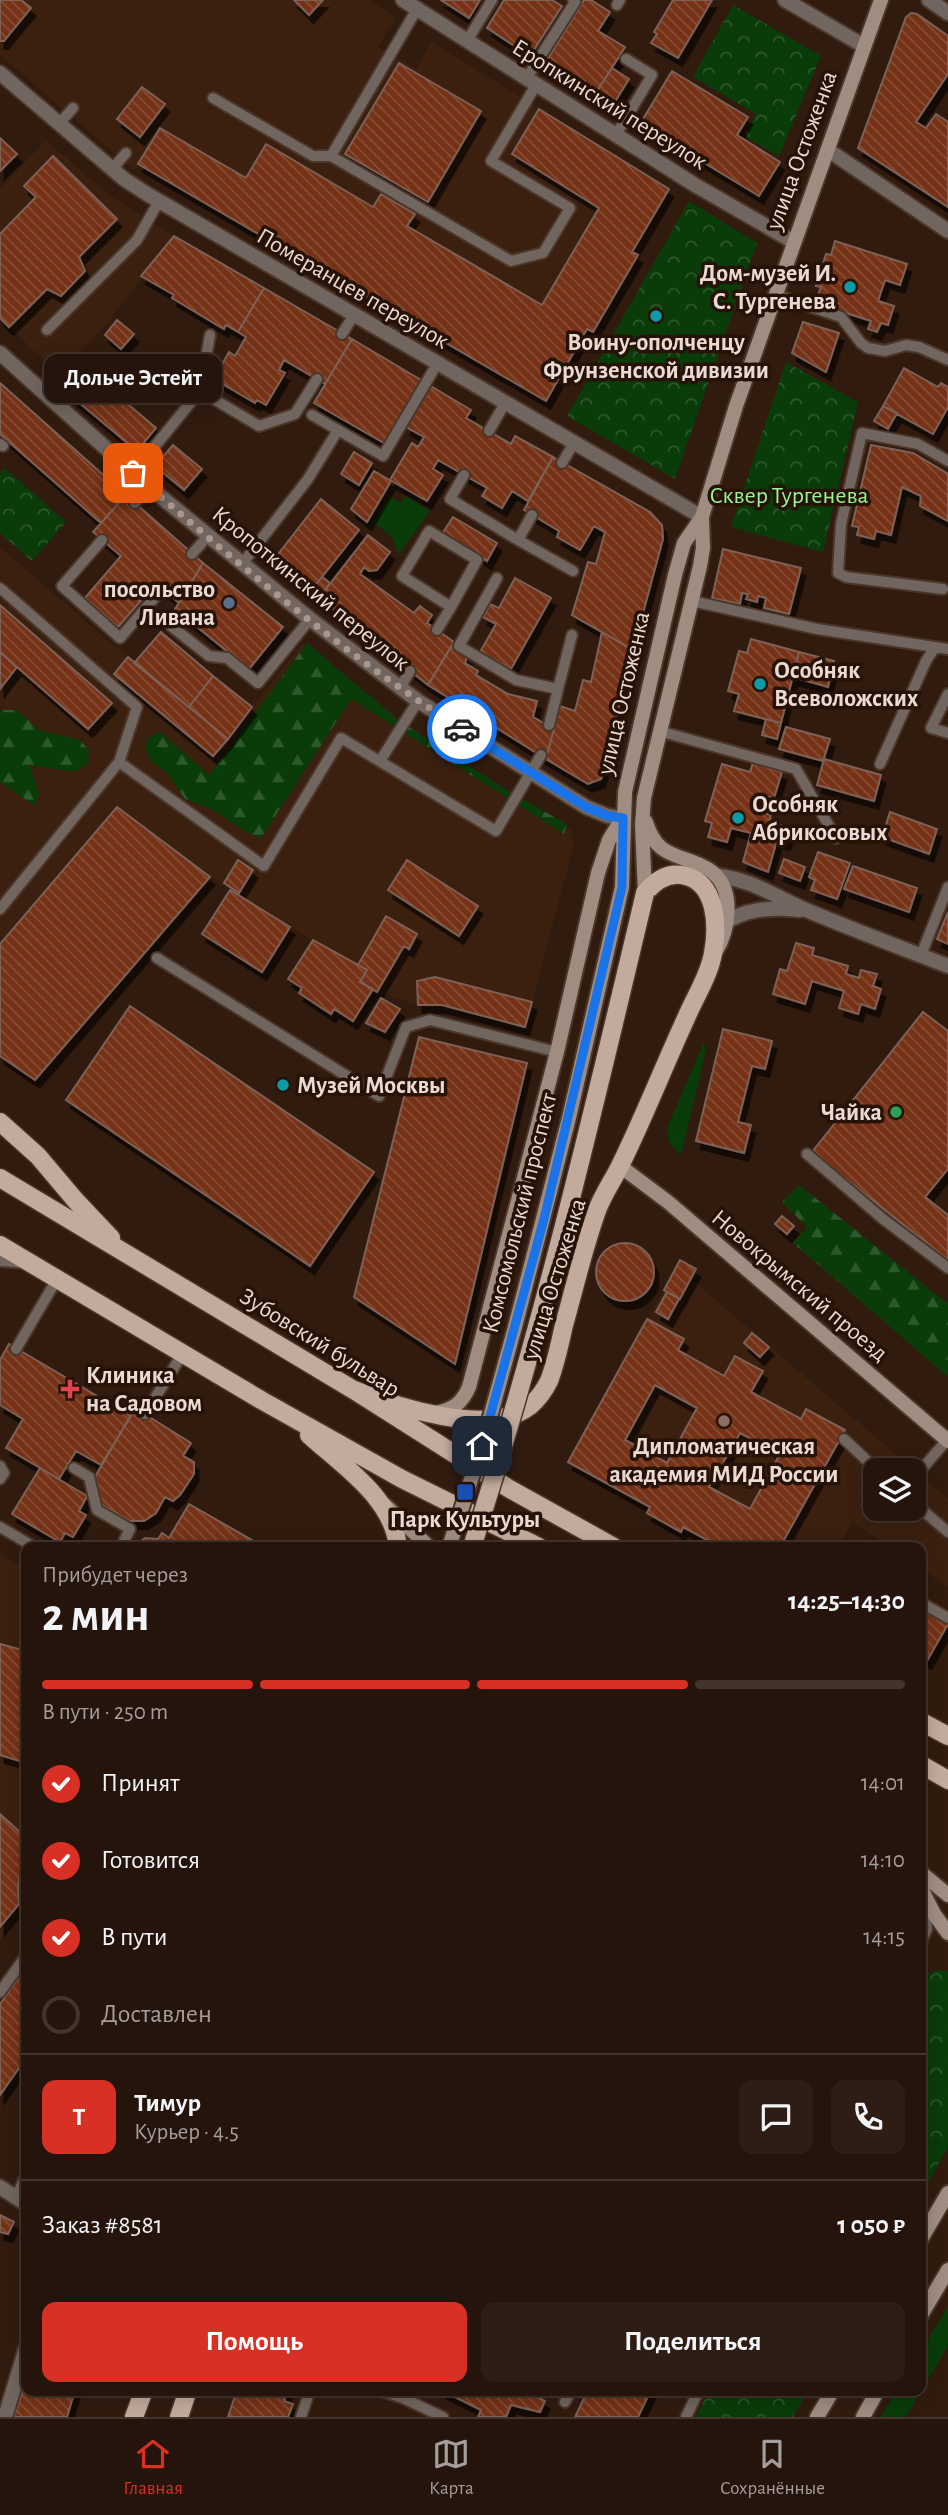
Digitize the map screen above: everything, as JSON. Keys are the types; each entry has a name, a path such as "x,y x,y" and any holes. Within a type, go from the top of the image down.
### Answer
{"main road":[{"name":"улица Остоженка","path":"622,887 625,792 684,543 702,516 736,406 881,0"},
{"name":"улица Остоженка","path":"645,892 643,807 703,548 702,516"},
{"path":"643,807 652,837 659,847 674,857 708,869 715,875"},
{"path":"422,1413 448,1410 464,1399 470,1387 557,1052 598,873 609,839 623,818"},
{"name":"улица Остоженка","path":"645,892 667,876 681,874 693,878 705,888 722,924"},
{"name":"улица Остоженка","path":"352,1389 422,1413 463,1418 496,1418 522,1410 541,1395 554,1366 588,1237 600,1203 620,1166 713,956 722,924 724,892 715,875"},
{"name":"Комсомольский проспект","path":"451,1542 482,1446 544,1219 622,887"},
{"name":"Комсомольский проспект","path":"474,1542 540,1321 645,892"},
{"path":"0,1122 38,1156 76,1201 128,1255"},
{"name":"Новокрымский проезд","path":"620,1166 685,1216 948,1440"},
{"name":"Зубовский бульвар","path":"0,1178 352,1389 508,1488 605,1542"},
{"path":"0,1245 402,1479 528,1542"},
{"path":"287,1414 424,1542"},
{"path":"379,1499 396,1542"},
{"path":"926,1724 948,1736"},
{"path":"926,1767 948,1780"},
{"path":"926,1877 948,1895"},
{"path":"926,1898 948,1933"},
{"path":"926,2231 948,2193"},
{"path":"926,2307 948,2270"},
{"path":"134,2417 142,2396"},
{"path":"179,2417 186,2396"},
{"path":"817,2417 829,2396"},
{"path":"863,2417 875,2396"}],"street":[{"name":"Еропкинский переулок","path":"403,0 695,185 794,242"},
{"path":"785,0 863,46"},
{"path":"929,0 948,13"},
{"name":"Померанцев переулок","path":"0,74 112,169 159,201 702,516"},
{"path":"828,150 948,231"},
{"name":"Кропоткинский переулок","path":"0,353 149,487 310,619 400,688 594,811 623,818"},
{"path":"715,875 760,886 808,911 948,966"},
{"path":"722,924 761,909 808,911"},
{"path":"0,1259 28,1262"},
{"path":"0,2188 21,2200"},
{"path":"5,2417 21,2364"}],"lane":[{"path":"467,41 492,0"},
{"path":"213,98 313,156 331,156 511,261 543,253 570,208 491,161 575,2 573,0"},
{"path":"331,156 417,9"},
{"path":"616,135 652,75 626,59"},
{"path":"59,124 72,108"},
{"path":"112,169 126,153"},
{"path":"47,330 136,240 159,201"},
{"path":"776,295 841,317 868,348 886,351 906,345 919,346 948,360"},
{"path":"342,334 354,315"},
{"path":"133,473 200,391 210,335"},
{"path":"312,415 383,456 437,364"},
{"path":"200,391 259,426 295,414 317,379"},
{"path":"489,431 505,403"},
{"path":"242,564 308,479 338,430"},
{"path":"943,589 846,577 838,573 841,524 862,433 918,444 948,461"},
{"path":"562,463 574,443"},
{"path":"464,475 450,499 573,571"},
{"path":"135,503 149,487"},
{"path":"518,540 532,515"},
{"path":"437,630 477,560 429,531 402,576 450,607"},
{"path":"192,554 208,536"},
{"path":"102,540 62,586 120,638 162,589"},
{"path":"497,578 459,646 516,680 558,690"},
{"path":"0,588 136,707 119,762 0,909"},
{"path":"692,601 817,629 948,649"},
{"path":"171,626 209,656 227,658 258,683 310,619"},
{"path":"549,725 572,635"},
{"path":"880,764 926,661 935,647"},
{"path":"400,688 411,671"},
{"path":"948,694 931,727 948,733"},
{"path":"380,761 418,701"},
{"path":"659,731 796,769 836,838"},
{"path":"119,762 264,866 341,738 496,831 541,755"},
{"path":"921,955 948,887"},
{"path":"157,958 379,1097 406,1027 430,1020 557,1052"},
{"path":"807,1154 883,1219 948,1268"},
{"path":"16,1349 57,1279"},
{"path":"145,1414 183,1353"},
{"path":"844,1439 864,1458"},
{"path":"926,1465 948,1440"},
{"path":"0,1466 4,1473 0,1479"},
{"path":"74,1468 89,1477 97,1510 131,1529 124,1542"},
{"path":"926,1513 948,1532"},
{"path":"0,1527 26,1542"},
{"path":"926,1605 948,1618"},
{"path":"0,1992 21,1963"},
{"path":"301,2417 308,2396"},
{"path":"397,2396 443,2417"},
{"path":"565,2402 568,2396"},
{"path":"686,2417 696,2396"}],"shaded area":[{"path":"0,0 371,0 395,18 378,47 416,69 432,42 669,189 632,251 638,255 593,332 586,329 546,401 139,164 134,170 0,55"},
{"path":"46,141 112,197 174,236 104,327 58,373 0,318 0,188"},
{"path":"0,547 134,663 227,738 303,643 403,722 517,798 570,829 574,844 532,1002 435,977 417,981 418,1005 377,992 360,982 366,970 210,877 118,807 0,944"},
{"name":"Дипломатическая академия МИД России","path":"691,1279 900,1458 863,1458 863,1521 926,1521 926,1480 948,1499 948,1587 926,1572 926,1542 882,1542 852,1522 841,1542 711,1542 683,1527 681,1532 647,1513 650,1507 568,1462 664,1290 667,1292 656,1312 668,1318"},
{"path":"0,1555 21,1566 21,1912 0,1941"}],"green space":[{"path":"733,5 821,56 779,156 744,136 756,114 693,77"},
{"path":"689,201 757,243 675,479 567,416"},
{"name":"Сквер Тургенева","path":"786,362 858,402 823,552 731,527"},
{"path":"4,468 66,522 32,561 0,533 0,473"},
{"path":"390,496 400,503 405,496 430,511 398,555 392,537 373,522"},
{"path":"307,643 398,720 513,794 567,824 564,834 351,699 261,838 248,833 213,810 185,799 167,773 150,760 146,751 147,738 160,732 209,775"},
{"path":"0,710 17,710 39,730 80,740 89,750 88,764 75,772 29,765 39,793 35,806 0,782"},
{"path":"704,1042 706,1050 681,1155 669,1143 667,1128"},
{"path":"799,1185 948,1304 948,1377 793,1243 807,1227 782,1202"},
{"path":"948,1971 948,2147 926,2186 926,1976 929,1973"},
{"path":"948,2306 948,2345 926,2383 926,2343"},
{"path":"706,2396 805,2396 793,2417 696,2417"},
{"path":"893,2396 918,2396 906,2417 881,2417"}],"building":[{"path":"0,0 21,0 31,8 4,41 0,41"},
{"path":"294,0 323,0 309,15"},
{"path":"441,0 480,0 469,18"},
{"path":"504,0 552,0 562,6 530,56 487,28"},
{"path":"584,0 591,0 610,12 598,31 625,47 594,96 544,65"},
{"path":"673,0 712,0 678,58 651,43 657,34 654,32"},
{"path":"911,13 917,14 948,36 948,74 916,122 926,128 936,114 948,122 948,207 858,148 906,17"},
{"path":"399,63 481,111 428,202 345,154"},
{"path":"612,68 629,79 613,105 595,94"},
{"path":"672,71 748,117 737,135 780,162 759,196 640,124"},
{"path":"142,87 165,104 140,137 117,119"},
{"path":"539,109 669,189 632,252 638,255 593,332 587,329 546,401 138,164 160,128 246,178 266,144 373,207 381,194 415,214 407,226 542,305 599,208 512,154"},
{"path":"0,138 17,154 0,171"},
{"path":"53,156 117,219 79,257 85,271 61,296 47,289 9,327 0,318 0,234 36,197 24,186"},
{"path":"174,236 264,288 238,332 226,325 224,329 141,276"},
{"name":"Дом-музей И. С. Тургенева","path":"835,241 907,264 900,285 885,280 878,301 894,306 888,325 881,323 877,332 868,329 871,321 815,303 821,287 816,286 826,254 831,255"},
{"path":"264,288 352,339 325,384 284,360 279,370 285,373 266,405 257,400 255,403 214,379 229,352 235,356 246,337 238,332"},
{"path":"117,320 134,334 121,349 105,335"},
{"path":"803,322 839,333 826,372 792,353"},
{"path":"352,339 421,380 384,443 314,403"},
{"path":"85,368 156,428 137,451 65,391"},
{"path":"904,368 938,387 941,383 948,387 948,407 933,434 883,406"},
{"path":"0,383 126,495 101,523 0,434"},
{"path":"429,385 471,410 466,418 511,444 515,436 553,457 528,501 512,491 502,508 482,496 487,488 438,460 433,469 443,475 427,501 390,480 412,443 418,447 424,437 406,427"},
{"path":"883,406 897,413 888,429 874,421"},
{"path":"173,445 202,469 184,490 155,466"},
{"path":"871,445 913,453 948,474 948,521 920,506 921,496 902,487 891,535 876,531 874,539 857,535 859,527 852,526"},
{"path":"354,452 372,463 359,485 341,474"},
{"path":"553,457 650,512 662,525 663,539 633,650 572,615 588,562 596,564 605,532 594,526 580,550 557,537 559,531 524,510"},
{"path":"374,471 391,481 367,522 351,509"},
{"path":"126,495 203,563 179,603 156,583 118,627 85,598 121,556 93,532"},
{"path":"321,499 359,530 310,592 272,562"},
{"path":"453,517 497,543 487,561 442,534"},
{"path":"368,535 390,552 377,570 369,571 364,567 360,574 414,613 420,606 432,615 427,623 454,642 428,685 319,598"},
{"path":"723,549 801,568 789,614 764,608 766,598 758,596 757,602 746,599 748,594 742,593 740,604 712,598"},
{"path":"203,563 283,627 249,669 175,609"},
{"path":"322,577 330,583 319,598 310,592"},
{"path":"515,578 551,598 511,669 480,652 496,624 483,617 490,604 499,608"},
{"path":"0,605 112,703 88,729 0,652"},
{"path":"161,632 213,676 189,707 134,663"},
{"path":"602,632 633,650 601,779 588,784 546,759 560,706 575,711 583,680 591,682"},
{"name":"Особняк Всеволожских","path":"751,639 799,652 781,723 734,711 739,694 728,691 739,651 747,653"},
{"path":"451,647 467,657 465,663 478,671 476,675 508,694 537,701 533,717 554,729 546,759 428,685"},
{"path":"0,652 17,667 0,689"},
{"path":"799,652 834,661 828,687 793,677"},
{"path":"128,657 228,739 213,756 114,674"},
{"path":"213,676 252,707 228,739 189,707"},
{"path":"766,719 781,723 777,739 762,735"},
{"path":"786,727 830,739 823,761 779,749"},
{"path":"824,759 881,775 874,801 817,785"},
{"name":"Особняк Абрикосовых","path":"753,763 782,772 774,798 761,795 756,811 771,815 769,822 790,828 786,842 777,840 768,872 743,862 751,833 731,828 727,842 708,837 712,823 705,821 722,764 750,772"},
{"path":"117,807 210,877 35,1080 0,1056 0,944"},
{"path":"890,812 937,829 929,854 882,837"},
{"path":"818,852 850,863 837,899 811,890 815,880 809,877"},
{"path":"784,859 805,867 800,881 779,873"},
{"path":"238,860 253,870 239,893 224,883"},
{"path":"407,860 478,906 459,936 388,890"},
{"path":"853,866 917,888 909,912 844,889"},
{"path":"230,890 290,927 262,972 202,934"},
{"path":"948,912 948,944 937,939"},
{"path":"386,916 417,934 409,949 404,946 377,992 360,982 367,970 358,965"},
{"path":"313,940 367,970 360,982 373,989 353,1021 334,1009 331,1014 299,993 302,988 288,979"},
{"path":"796,943 814,948 812,955 848,966 846,974 859,978 861,970 877,974 873,986 881,989 875,1009 861,1004 858,1014 839,1008 844,991 812,981 805,1004 773,994 780,969 787,971"},
{"path":"435,977 532,1002 525,1027 442,1005 418,1005 417,981"},
{"path":"381,998 400,1009 385,1032 366,1023"},
{"path":"130,1006 374,1172 310,1266 66,1100"},
{"name":"Чайка","path":"923,1012 948,1031 948,1169 925,1197 948,1215 948,1260 812,1152"},
{"path":"723,1029 772,1041 765,1069 752,1066 738,1122 751,1125 744,1153 696,1141"},
{"path":"419,1037 527,1063 455,1364 354,1297"},
{"path":"782,1216 794,1226 787,1234 775,1224"},
{"path":"625,1243 636,1245 649,1256 654,1272 652,1283 641,1296 625,1301 614,1299 601,1288 596,1272 598,1261 609,1248"},
{"path":"680,1260 696,1269 680,1299 664,1290"},
{"path":"667,1292 679,1299 668,1319 656,1312"},
{"path":"647,1319 684,1339 678,1350 724,1376 735,1356 763,1371 751,1392 801,1419 806,1409 845,1430 783,1542 711,1542 683,1527 681,1532 647,1513 650,1507 568,1462","holes":["655,1385 697,1408 667,1463 625,1440","740,1433 780,1454 750,1509 709,1487"]},
{"path":"752,1333 769,1347 760,1357 744,1343"},
{"path":"9,1344 131,1416 101,1465 76,1451 59,1479 6,1448 23,1419 0,1405 0,1360"},
{"path":"135,1408 191,1443 183,1456 194,1462 194,1474 180,1495 173,1501 165,1497 156,1513 144,1521 130,1521 102,1505 95,1477"},
{"path":"40,1468 87,1496 79,1511 86,1515 73,1537 65,1533 60,1542 12,1514"},
{"path":"189,1504 255,1542 140,1542 145,1538 158,1539 162,1533 169,1538"},
{"path":"926,1612 948,1624 926,1660"},
{"path":"0,1644 21,1650 21,1761 0,1755"},
{"path":"0,1814 21,1833 21,1869 19,1904 0,1927"},
{"path":"21,1974 21,2065 0,2095 0,2004"},
{"path":"0,2215 14,2222 8,2234 0,2232"},
{"path":"21,2395 73,2396 67,2417 14,2417"},
{"path":"235,2396 285,2396 284,2401 293,2404 288,2417 228,2417"},
{"path":"453,2396 535,2396 545,2401 540,2412 511,2405 506,2417 478,2417 481,2410"},
{"path":"585,2396 648,2396 638,2417 575,2417"}],"way so far":[{"path":"133,473 310,619 418,701 462,729"}],"place":[{"name":"Дом-музей И. С. Тургенева","path":"850,287"},
{"name":"Воину-ополченцу Фрунзенской дивизии","path":"656,316"},
{"name":"Дольче Эстейт","path":"133,473"},
{"name":"посольство Ливана","path":"229,603"},
{"name":"Особняк Всеволожских","path":"760,684"},
{"name":"Особняк Абрикосовых","path":"738,818"},
{"name":"Музей Москвы","path":"283,1085"},
{"name":"Чайка","path":"896,1112"},
{"name":"Клиника на Садовом","path":"70,1389"},
{"name":"Дипломатическая академия МИД России","path":"724,1421"},
{"name":"Парк Культуры","path":"465,1492"}],"route":[{"path":"462,729 586,807 608,816 623,818 622,887 544,1219 482,1446"}]}
